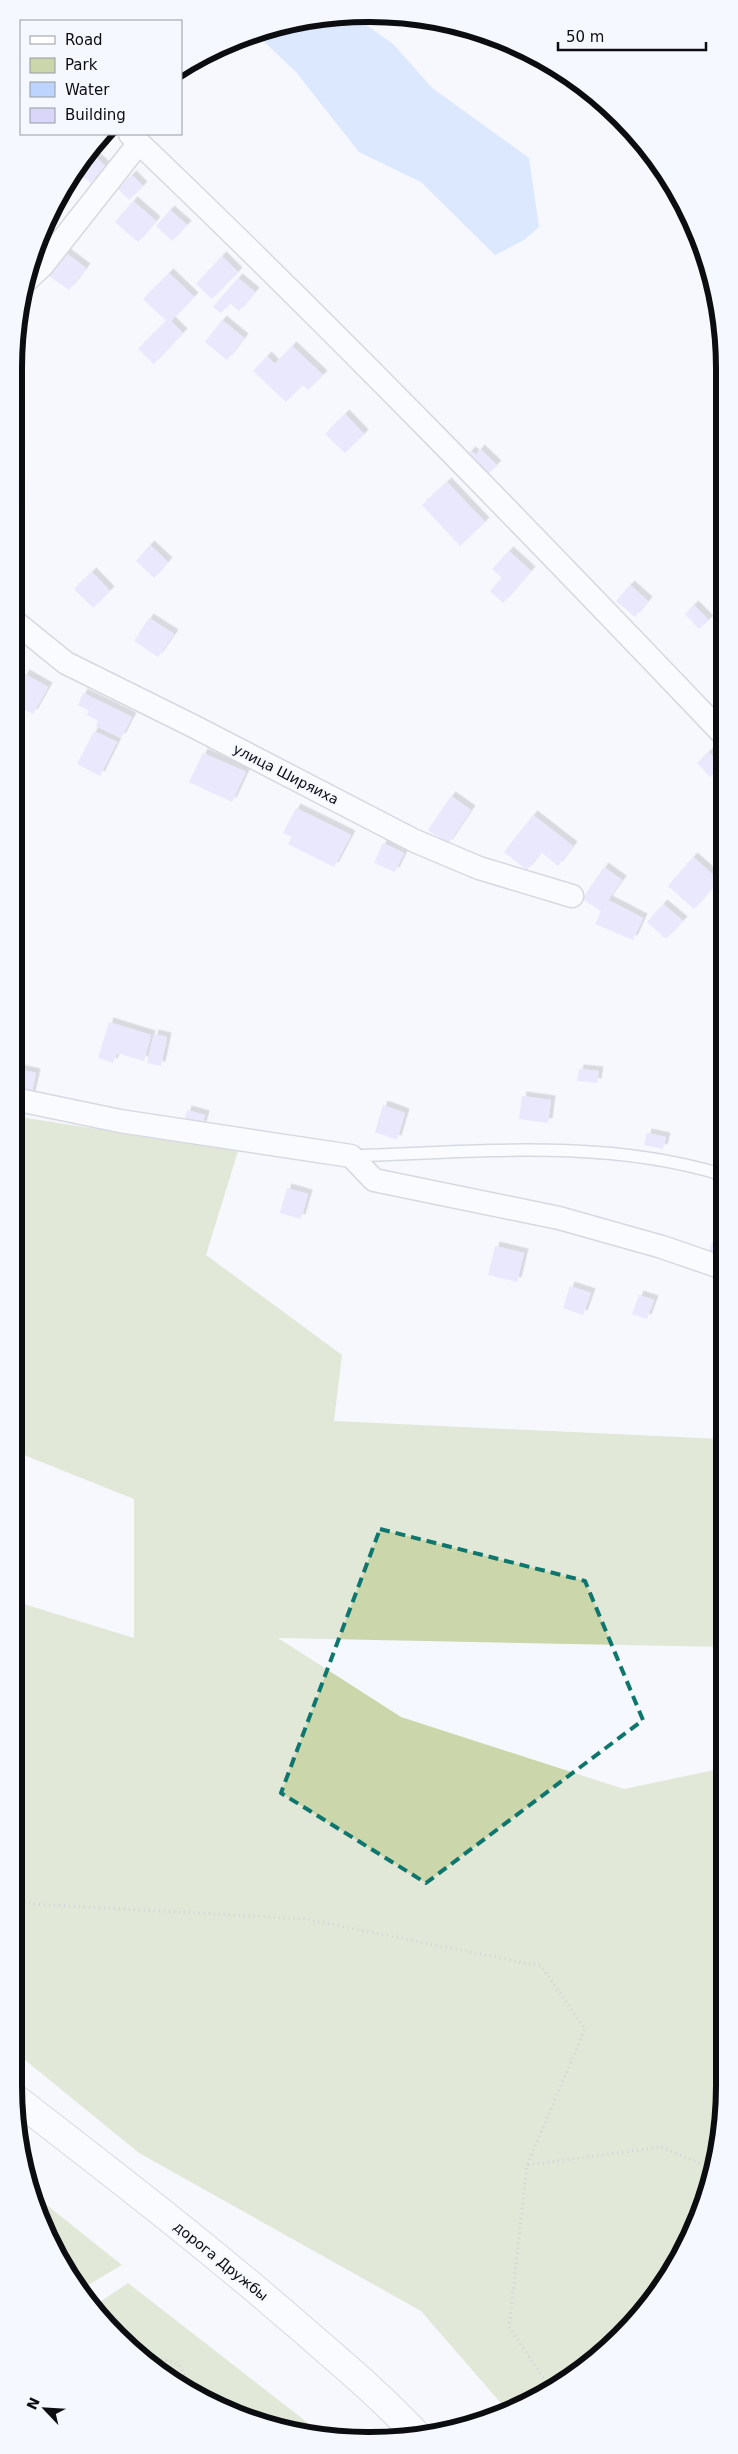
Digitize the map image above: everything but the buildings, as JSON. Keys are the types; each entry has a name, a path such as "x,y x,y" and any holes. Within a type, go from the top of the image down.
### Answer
{"main road":[{"name":"дорога Дружбы","path":"23,2104 118,2177 259,2291 387,2403 412,2429"}],"street":[{"path":"37,271 134,139 358,357 490,490 716,727"},
{"name":"улица Ширяиха","path":"22,627 66,663 195,727 415,841 479,868 572,896"},
{"path":"22,1101 120,1121 351,1156 374,1180 559,1218 662,1247 716,1266"}],"lane":[{"path":"351,1156 548,1150 622,1153 698,1167 716,1173"}],"path":[{"path":"22,1903 304,1919 541,1966 585,2029 527,2165 509,2327 546,2382"},
{"path":"527,2165 660,2147 706,2166"},
{"path":"154,2357 179,2364 186,2379"}],"highlighted area":[{"path":"380,1529 585,1581 643,1720 426,1883 281,1793"}],"green space":[{"path":"22,1117 238,1151 206,1255 342,1355 334,1421 716,1439 716,1647 278,1638 401,1717 624,1789 716,1770 715,2108 709,2153 697,2196 680,2238 669,2258 657,2278 630,2313 597,2346 562,2373 502,2405 421,2311 139,2153 22,2058 22,1603 134,1638 134,1499 22,1454"},
{"path":"43,2202 122,2265 87,2286 58,2238"},
{"path":"128,2283 313,2427 279,2420 258,2413 216,2396 196,2385 176,2373 141,2346 99,2302"}],"water":[{"path":"363,22 394,45 432,88 529,158 539,227 524,240 495,255 421,182 359,152 296,72 262,40 279,34 324,25"}]}
